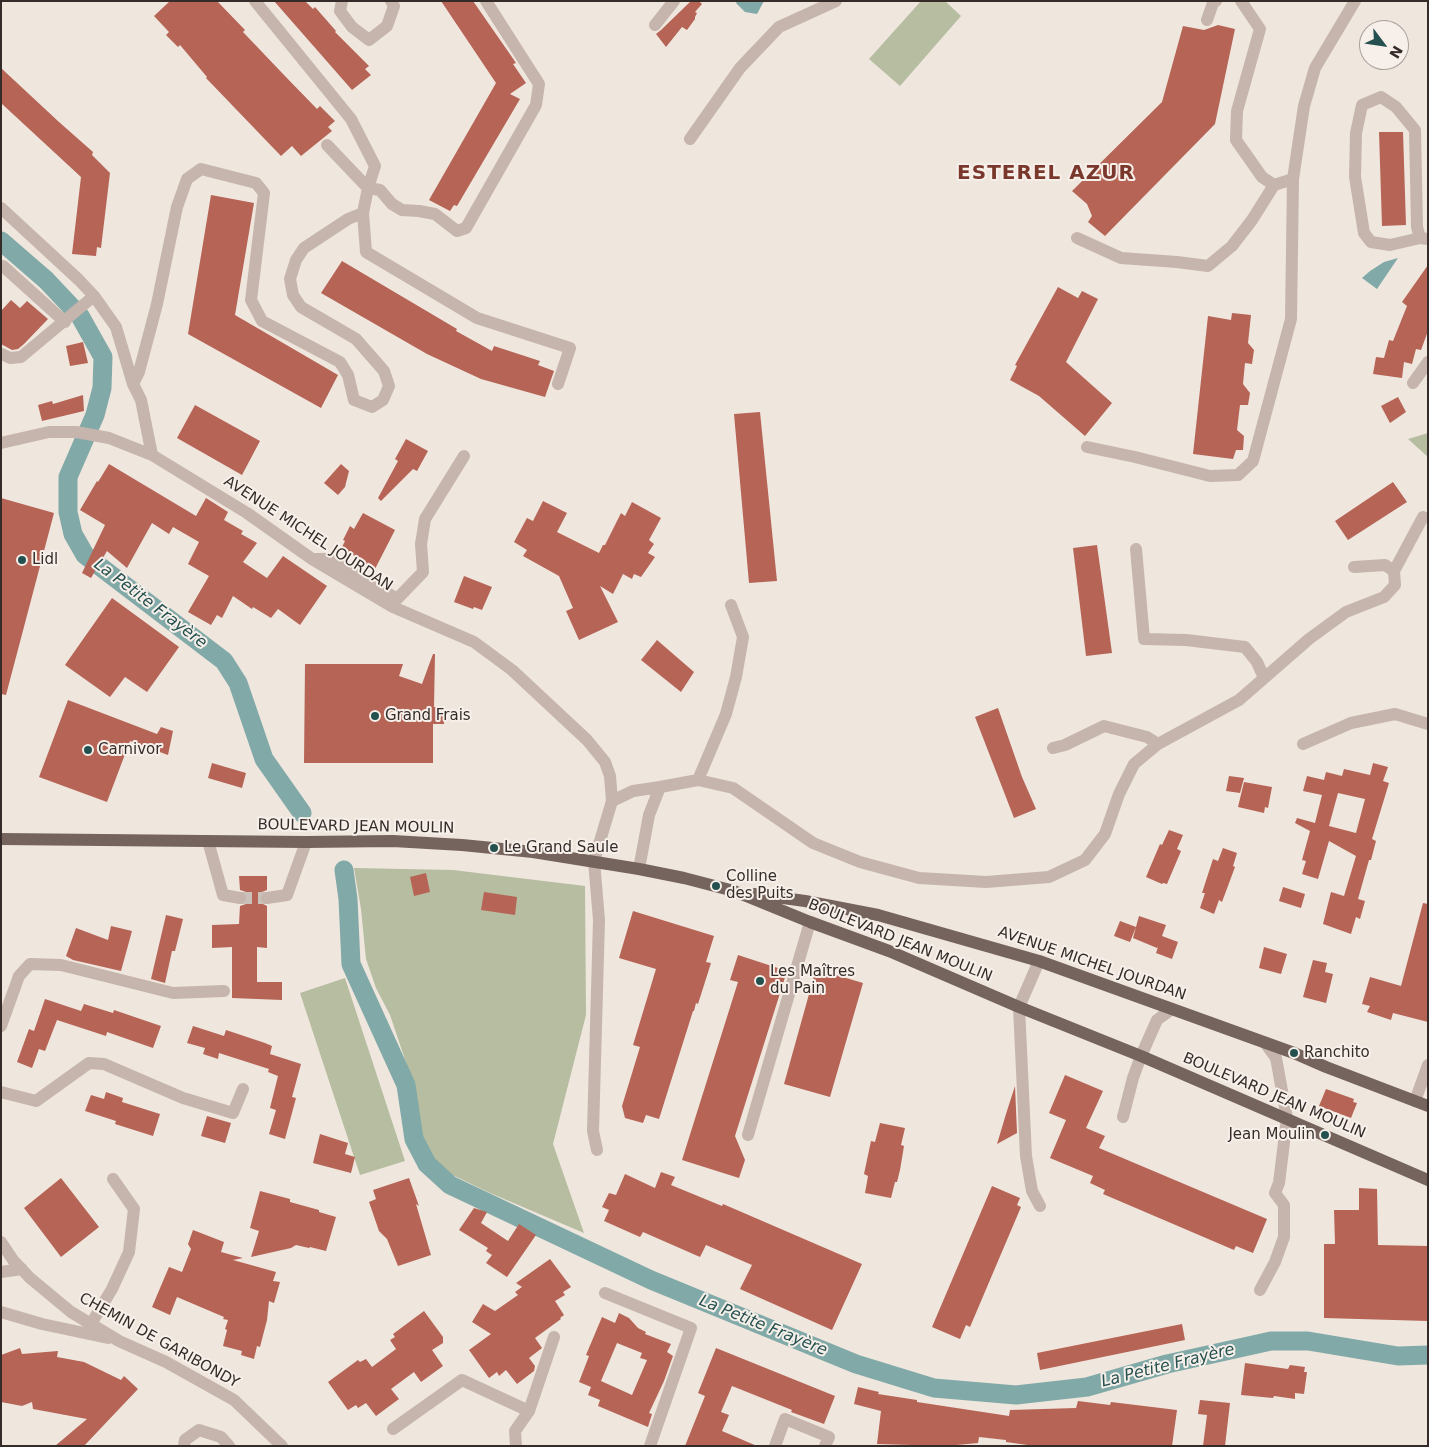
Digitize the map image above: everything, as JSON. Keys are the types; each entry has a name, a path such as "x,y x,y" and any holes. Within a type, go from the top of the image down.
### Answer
{"main road":[{"name":"BOULEVARD JEAN MOULIN","path":"1,839 393,841 534,852 684,878 734,891 889,951 1287,1118 1428,1180"},
{"name":"AVENUE MICHEL JOURDAN","path":"734,891 805,901 878,915 1039,961 1294,1053 1428,1106"}],"street":[{"path":"254,1 351,119 375,166 363,213 366,252 477,318 570,348 558,384"},
{"path":"342,1 340,11 352,27 369,40 387,26 394,6 391,1"},
{"path":"327,145 368,188 380,190 392,204 402,210 419,210 435,214 457,231 466,228 536,105 539,84 486,1"},
{"path":"655,25 674,1"},
{"path":"690,139 740,68 779,27 836,1"},
{"path":"1208,20 1213,3 1216,1"},
{"path":"1241,1 1260,29 1237,111 1236,140 1262,176 1274,185"},
{"path":"1087,447 1210,476 1238,475 1253,461 1291,319 1292,178 1304,106 1315,68 1355,1"},
{"path":"1382,97 1396,107 1415,130 1417,227 1424,238 1390,245 1370,242 1364,233 1355,177 1356,133 1362,105 1382,97"},
{"path":"133,384 139,372 157,304 177,207 187,179 202,169 256,183 264,193 251,300 262,320 340,362 348,375 354,400 372,407 383,400 389,386 384,371 356,340 301,307 293,296 290,279 296,260 304,248 348,219 363,213"},
{"path":"1077,238 1121,258 1208,266 1232,246 1252,220 1274,185 1292,178"},
{"path":"1,208 79,280 94,296 116,327 133,384 141,400 152,455"},
{"path":"1,266 66,320"},
{"path":"2,354 10,358 22,357 94,296"},
{"path":"1412,384 1428,362"},
{"name":"AVENUE MICHEL JOURDAN","path":"1,443 49,432 76,432 109,438 152,455 247,512 312,559 393,607 474,642 512,670 587,740 605,762 610,776 612,800 594,861"},
{"path":"312,559 331,559 397,599 423,572 421,544 425,519 464,456"},
{"path":"612,800 633,791 660,788 698,780 733,788 813,842 860,862 919,878 986,882 1049,877 1085,860 1105,834 1118,794 1134,764 1158,744 1239,700 1309,639 1346,612 1384,597 1395,584 1394,571 1423,517"},
{"path":"1136,548 1144,639 1186,640 1245,647 1257,662 1264,678"},
{"path":"1354,567 1385,565 1394,571"},
{"path":"698,780 726,714 738,669 743,637 731,605"},
{"path":"1303,744 1351,723 1395,714 1428,724"},
{"path":"1053,748 1104,726 1147,737 1158,744"},
{"path":"639,869 649,815 660,788"},
{"path":"208,841 223,896 240,898"},
{"path":"267,898 286,895 306,842"},
{"path":"594,861 599,920 593,1131 597,1150"},
{"path":"748,1135 810,922"},
{"path":"1039,961 1019,1007 1026,1156 1032,1190 1040,1206"},
{"path":"1,1026 19,976 30,964 60,965 173,993 224,991"},
{"path":"1123,1117 1141,1056 1158,1020 1172,1008"},
{"path":"1260,1290 1275,1262 1284,1237 1284,1205 1275,1193 1279,1183 1287,1118 1276,1058 1265,1043"},
{"path":"1,1092 36,1101 90,1063 104,1064 182,1098 234,1113 243,1089"},
{"path":"1415,1101 1428,1066"},
{"path":"91,1324 112,1289 130,1252 134,1209 114,1180"},
{"name":"CHEMIN DE GARIBONDY","path":"1,1242 30,1278 71,1312 119,1341 166,1362 234,1400 282,1446"},
{"path":"1,1272 22,1269"},
{"path":"605,1293 691,1328 650,1446"},
{"path":"1,1312 42,1324 119,1341"},
{"path":"516,1446 515,1432 529,1411 554,1337"},
{"path":"393,1429 462,1380 529,1411"},
{"path":"775,1446 786,1419 829,1437 825,1446"},
{"path":"184,1446 185,1440 199,1430 221,1437 230,1446"}],"green space":[{"path":"921,1 945,1 961,16 900,86 869,59"},
{"path":"1428,433 1428,457 1408,439"},
{"path":"354,868 453,870 585,886 586,1015 553,1144 584,1233 490,1193 442,1170 428,1157 420,1134 413,1083 390,1015 376,988 366,959 361,909"},
{"path":"345,978 405,1161 360,1175 300,993"}],"water":[{"path":"737,1 764,1 757,14 745,12 736,3"},
{"path":"1398,258 1377,289 1362,278 1384,262"}],"building":[{"path":"170,1 217,1 245,30 243,32 317,109 320,106 335,121 328,127 332,131 301,156 292,146 281,156 206,78 180,45 178,47 166,35 169,32 154,16"},
{"path":"274,1 305,1 313,9 315,7 335,32 369,66 365,69 371,75 352,90"},
{"path":"441,1 473,1 516,63 513,64 526,83 510,94 520,99 457,206 454,205 450,211 429,200 496,83"},
{"path":"691,1 699,1 702,4 695,12 697,13 695,19 687,30 682,27 666,47 656,34"},
{"path":"1218,25 1235,29 1215,124 1105,236 1088,222 1092,216 1087,204 1072,191 1162,102 1183,26 1204,30"},
{"path":"1,68 93,152 92,155 110,173 101,248 97,247 96,256 72,254 81,177 1,103"},
{"path":"1379,132 1403,132 1406,225 1382,226"},
{"path":"211,195 254,203 235,315 338,375 321,408 188,334"},
{"path":"342,261 492,351 494,346 540,361 538,365 554,371 545,397 481,379 427,354 321,293"},
{"path":"1428,265 1428,331 1421,350 1416,349 1412,364 1404,362 1402,378 1373,374 1376,357 1384,358 1389,340 1393,341 1407,306 1402,302"},
{"path":"1058,287 1078,298 1082,291 1098,299 1066,362 1112,403 1085,436 1039,396 1010,380 1017,366 1015,365"},
{"path":"11,300 20,308 27,301 48,319 24,344 18,349 12,350 1,344 1,311"},
{"path":"1232,313 1251,315 1248,343 1254,350 1252,364 1245,363 1243,384 1250,393 1248,405 1240,405 1237,430 1244,436 1243,450 1236,450 1233,459 1193,454 1208,316 1231,320"},
{"path":"83,342 88,363 70,366 66,346"},
{"path":"83,395 84,411 42,421 38,405 52,401 53,404"},
{"path":"1398,397 1406,412 1390,423 1381,406"},
{"path":"195,405 260,441 242,475 177,438"},
{"path":"760,412 777,581 749,583 734,414"},
{"path":"406,439 428,451 417,471 413,469 381,501 378,498 398,461 395,459"},
{"path":"109,464 196,516 206,498 228,512 224,520 243,531 241,534 257,543 243,562 267,578 283,556 327,586 300,625 278,609 271,618 253,607 252,609 233,596 222,618 217,615 211,625 188,612 209,576 188,564 199,542 173,527 169,534 152,523 127,568 107,551 91,578 82,573 105,525 80,510"},
{"path":"341,464 349,471 345,487 338,495 324,483"},
{"path":"1393,482 1407,502 1348,540 1335,521"},
{"name":"Lidl","path":"1,498 54,513 6,695 1,694"},
{"path":"543,501 567,513 557,532 599,553 621,513 625,516 632,502 661,518 649,540 654,544 648,553 655,557 641,577 634,574 632,579 623,574 613,594 600,586 618,622 579,640 566,611 573,608 559,576 523,556 527,550 514,542 527,518 533,521"},
{"path":"363,513 395,530 375,569 360,561 361,559 341,549 350,526 354,529"},
{"path":"1097,545 1112,653 1086,656 1073,548"},
{"path":"464,576 492,587 482,610 474,607 473,609 454,602"},
{"path":"112,598 179,647 147,692 125,677 110,697 65,665"},
{"path":"657,640 694,672 681,692 641,660"},
{"name":"Grand Frais","path":"433,654 435,654 434,707 445,707 444,724 433,724 433,763 304,763 305,664 403,664 399,676 422,684"},
{"name":"Carnivor","path":"68,700 157,734 161,727 173,731 168,755 130,741 107,802 39,777"},
{"path":"998,708 1022,777 1036,809 1014,818 975,717"},
{"path":"212,763 246,773 242,788 208,778"},
{"path":"1373,763 1388,767 1383,781 1389,783 1372,839 1376,841 1371,860 1369,860 1358,899 1365,901 1360,919 1356,917 1351,934 1323,924 1331,892 1344,896 1356,856 1329,841 1318,879 1302,874 1306,861 1302,860 1310,831 1295,823 1297,818 1315,823 1322,795 1303,791 1307,776 1324,780 1326,772 1342,776 1344,769 1370,775","holes":["1338,793 1365,799 1356,833 1329,826"]},
{"path":"1229,776 1244,778 1240,793 1226,791"},
{"path":"1244,782 1272,787 1268,808 1265,807 1264,813 1238,807"},
{"path":"1169,830 1183,835 1177,849 1181,851 1167,884 1162,884 1146,877 1160,844 1162,845"},
{"path":"1223,848 1237,853 1233,866 1235,867 1222,902 1219,900 1214,914 1200,908 1205,893 1202,893 1213,859 1218,861"},
{"path":"426,873 430,892 414,896 410,877"},
{"path":"239,876 267,876 267,890 262,892 259,899 261,903 267,906 267,948 257,947 257,982 282,982 282,1000 232,998 232,947 212,948 212,925 239,924 240,906 246,904 248,899 246,892 240,890"},
{"path":"1283,887 1305,894 1301,908 1279,901"},
{"path":"484,892 517,897 515,915 481,910"},
{"path":"1423,903 1428,904 1428,1022 1393,1013 1391,1020 1367,1012 1370,1006 1362,1004 1370,977 1401,986"},
{"path":"633,911 714,936 706,962 711,963 698,1004 696,1003 693,1011 659,1119 646,1115 643,1123 625,1118 622,1106 640,1047 633,1045 656,969 619,958"},
{"path":"166,915 183,919 175,951 172,951 165,983 151,979"},
{"path":"1139,916 1166,925 1162,936 1178,942 1172,959 1156,953 1158,947 1133,938"},
{"path":"1120,921 1136,927 1130,942 1114,936"},
{"path":"111,926 132,931 121,971 73,960 66,956 76,928 108,940"},
{"path":"1264,947 1287,954 1281,974 1259,968"},
{"path":"738,955 787,971 735,1136 745,1160 739,1178 682,1160 738,982 730,980"},
{"path":"1313,960 1327,963 1325,972 1333,974 1326,1003 1303,997"},
{"path":"816,969 863,983 830,1097 784,1084"},
{"path":"45,999 81,1011 84,1004 113,1013 114,1010 161,1026 153,1048 107,1032 106,1036 57,1020 45,1051 39,1049 32,1068 17,1062 29,1029 34,1031"},
{"path":"193,1026 224,1036 226,1030 265,1043 272,1046 270,1054 301,1064 292,1097 296,1098 285,1139 269,1134 276,1110 270,1108 278,1076 268,1072 269,1069 219,1053 218,1059 203,1054 205,1048 187,1043"},
{"path":"1065,1075 1103,1091 1086,1128 1105,1136 1099,1148 1267,1219 1253,1253 1236,1246 1234,1250 1103,1194 1105,1190 1090,1183 1093,1176 1050,1158 1066,1120 1049,1113"},
{"path":"1015,1086 1017,1133 997,1144 1006,1114"},
{"path":"1326,1089 1354,1099 1353,1102 1357,1103 1351,1118 1319,1106"},
{"path":"106,1092 123,1098 122,1102 160,1114 153,1136 115,1124 116,1121 85,1111 91,1095 104,1099"},
{"path":"207,1116 231,1123 225,1143 201,1136"},
{"path":"880,1123 905,1128 901,1145 904,1146 900,1170 891,1198 865,1193 868,1176 864,1174 871,1141 875,1142"},
{"path":"320,1134 348,1143 345,1154 355,1157 351,1173 313,1163"},
{"path":"661,1172 675,1177 671,1185 722,1206 723,1204 862,1264 832,1330 740,1289 752,1265 706,1245 700,1257 643,1232 640,1237 604,1221 609,1210 602,1207 609,1193 616,1195 625,1174 655,1188"},
{"path":"61,1178 99,1227 61,1257 24,1208"},
{"path":"409,1178 419,1206 416,1204 431,1255 398,1266 387,1239 379,1231 369,1202 376,1199 373,1190"},
{"path":"992,1186 1020,1198 1017,1205 1021,1207 970,1327 966,1325 960,1339 932,1327"},
{"path":"1359,1188 1377,1189 1378,1245 1428,1246 1428,1321 1324,1318 1324,1244 1335,1244 1334,1210 1359,1210"},
{"path":"260,1191 290,1199 290,1202 336,1217 326,1251 296,1245 291,1248 251,1257 259,1231 250,1228"},
{"path":"474,1208 487,1212 481,1223 508,1241 519,1224 536,1235 507,1277 486,1263 492,1255 486,1251 488,1248 459,1230"},
{"path":"193,1230 224,1242 221,1252 243,1258 233,1260 276,1272 273,1281 280,1282 274,1303 269,1301 267,1320 260,1347 257,1346 254,1359 241,1355 242,1351 223,1346 228,1320 223,1319 224,1317 177,1297 170,1315 152,1307 169,1267 182,1272 191,1249 188,1244"},
{"path":"550,1259 571,1287 563,1292 565,1295 555,1301 564,1315 535,1338 542,1348 529,1358 535,1366 534,1371 517,1384 506,1370 499,1376 497,1372 489,1378 469,1350 491,1334 472,1322 483,1304 495,1311 518,1295 515,1292 522,1287 516,1283"},
{"path":"424,1311 443,1337 443,1343 432,1350 443,1366 421,1382 414,1372 391,1389 399,1399 376,1416 366,1403 358,1408 356,1405 348,1410 328,1382 358,1360 360,1362 366,1359 372,1367 396,1349 390,1340 395,1337 393,1334"},
{"path":"619,1313 629,1318 638,1328 646,1332 645,1334 671,1344 667,1352 673,1356 649,1413 652,1414 648,1427 598,1406 600,1400 588,1395 591,1387 579,1382 589,1356 586,1355 602,1317 615,1323","holes":["617,1343 642,1353 640,1358 647,1360 632,1395 601,1381"]},
{"path":"1182,1324 1185,1340 1040,1370 1037,1353"},
{"path":"20,1348 22,1354 58,1351 57,1357 84,1362 121,1380 124,1376 138,1389 84,1446 55,1446 87,1419 33,1409 32,1402 22,1406 1,1402 1,1355"},
{"path":"716,1348 835,1396 824,1424 791,1412 792,1410 732,1386 721,1412 729,1415 722,1431 757,1446 685,1446 705,1396 698,1393"},
{"path":"1245,1363 1288,1369 1290,1365 1305,1367 1304,1372 1307,1372 1304,1394 1295,1393 1295,1399 1241,1395"},
{"path":"858,1387 879,1392 878,1394 917,1400 917,1402 1009,1416 1010,1410 1076,1408 1078,1401 1110,1405 1111,1402 1177,1410 1172,1446 1035,1446 979,1437 978,1443 946,1446 877,1444 881,1411 854,1404"},
{"path":"1200,1400 1230,1403 1225,1446 1203,1446 1207,1415 1198,1414"}],"waterway":[{"name":"La Petite Frayère","path":"1,241 46,280 80,316 103,357 102,388 95,415 68,477 68,512 73,534 85,555 224,661 238,683 264,759 302,813"},
{"name":"La Petite Frayère","path":"344,870 348,899 351,964 406,1085 414,1139 427,1164 450,1185 651,1280 856,1364 934,1388 1016,1395 1087,1387 1167,1364 1271,1341 1308,1341 1398,1356 1428,1355"}],"tunnel":[{"path":"240,898 267,898"}],"place":[{"name":"Lidl","path":"22,560"},
{"name":"Grand Frais","path":"375,716"},
{"name":"Carnivor","path":"88,750"},
{"name":"Le Grand Saule","path":"494,848"},
{"name":"Colline des Puits","path":"716,886"},
{"name":"Les Maîtres du Pain","path":"760,981"},
{"name":"Ranchito","path":"1294,1053"},
{"name":"Jean Moulin","path":"1325,1135"}],"district":[{"name":"ESTEREL AZUR","path":"1046,174"}]}
